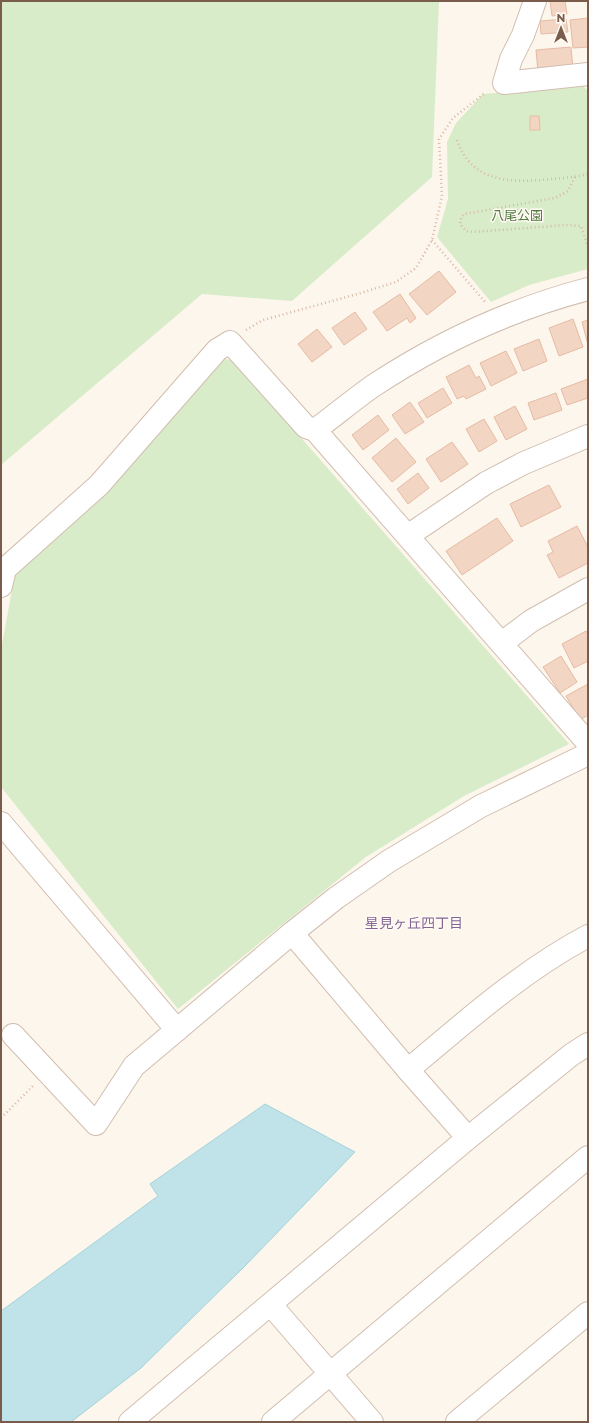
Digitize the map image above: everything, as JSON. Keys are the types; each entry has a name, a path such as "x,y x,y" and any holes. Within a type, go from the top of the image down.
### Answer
{"street":[{"path":"535,1 523,35 511,59 504,83 588,74"},
{"path":"315,430 373,387 446,343 534,305 588,288"},
{"path":"1,586 4,569 99,484 217,350 230,342 306,427 315,430 409,535 588,743"},
{"path":"409,535 486,483 524,463 588,436"},
{"path":"502,643 531,621 588,589"},
{"path":"13,1035 96,1124 134,1066 292,933 389,861 481,806 588,754"},
{"path":"1,823 177,1030"},
{"path":"292,933 408,1070 468,1138"},
{"path":"408,1070 475,1014 524,976 568,946 588,936"},
{"path":"130,1422 468,1138 588,1044"},
{"path":"273,1422 588,1157"},
{"path":"271,1305 372,1422"},
{"path":"460,1421 588,1313"}],"path":[{"path":"230,342 262,320 396,282 416,268 432,240 442,196 439,139 453,118 483,94 504,83"},
{"path":"458,140 460,148 472,165 491,177 504,181 533,182 588,174"},
{"path":"575,177 568,191 555,198 464,214 461,218 460,224 466,231 473,232 566,225 581,226 588,247"},
{"path":"432,240 490,308 498,321"},
{"path":"1,1118 47,1072"}],"green space":[{"path":"1,1 439,1 432,177 292,301 202,294 1,465"},
{"name":"八尾公園","path":"583,86 588,91 588,269 529,285 491,302 437,237 448,199 447,142 456,123 483,94"},
{"path":"224,359 233,360 569,744 464,796 366,857 178,1009 1,787 1,650 15,573 99,501"}],"water":[{"path":"265,1104 355,1152 245,1266 141,1368 71,1422 1,1422 1,1311 158,1196 150,1184"}],"building":[{"path":"550,1 565,1 567,14 552,16"},
{"path":"588,18 588,47 573,48 570,20"},
{"path":"566,19 568,32 541,34 540,21"},
{"path":"571,47 573,69 538,72 536,50"},
{"path":"530,116 539,116 540,130 530,130"},
{"path":"439,271 456,292 427,315 409,294"},
{"path":"400,294 416,318 410,323 407,318 387,331 373,312"},
{"path":"355,312 367,329 344,345 332,328"},
{"path":"573,319 583,347 559,356 549,328"},
{"path":"588,320 588,345 582,322"},
{"path":"317,329 332,347 312,362 298,344"},
{"path":"539,339 547,361 523,371 514,349"},
{"path":"506,351 517,373 491,386 480,363"},
{"path":"469,365 476,378 479,376 486,389 466,399 464,396 457,399 446,377"},
{"path":"588,379 588,398 567,405 561,389"},
{"path":"443,388 452,403 427,418 418,403"},
{"path":"556,393 562,410 534,420 528,403"},
{"path":"410,402 424,422 405,434 392,415"},
{"path":"515,406 527,429 506,440 494,417"},
{"path":"378,415 389,430 363,450 352,435"},
{"path":"484,419 497,441 479,452 466,429"},
{"path":"396,438 416,462 392,482 372,458"},
{"path":"452,442 468,464 441,482 426,459"},
{"path":"418,473 429,488 408,504 397,489"},
{"path":"549,485 561,507 521,527 510,504"},
{"path":"497,518 513,541 462,575 446,551"},
{"path":"577,526 588,547 588,563 559,578 547,555 553,552 548,541"},
{"path":"586,631 588,634 588,661 574,668 562,644"},
{"path":"561,656 577,682 560,693 543,667"},
{"path":"588,684 588,715 580,720 566,696"}],"district":[{"name":"星見ヶ丘四丁目","path":"414,923"}]}
